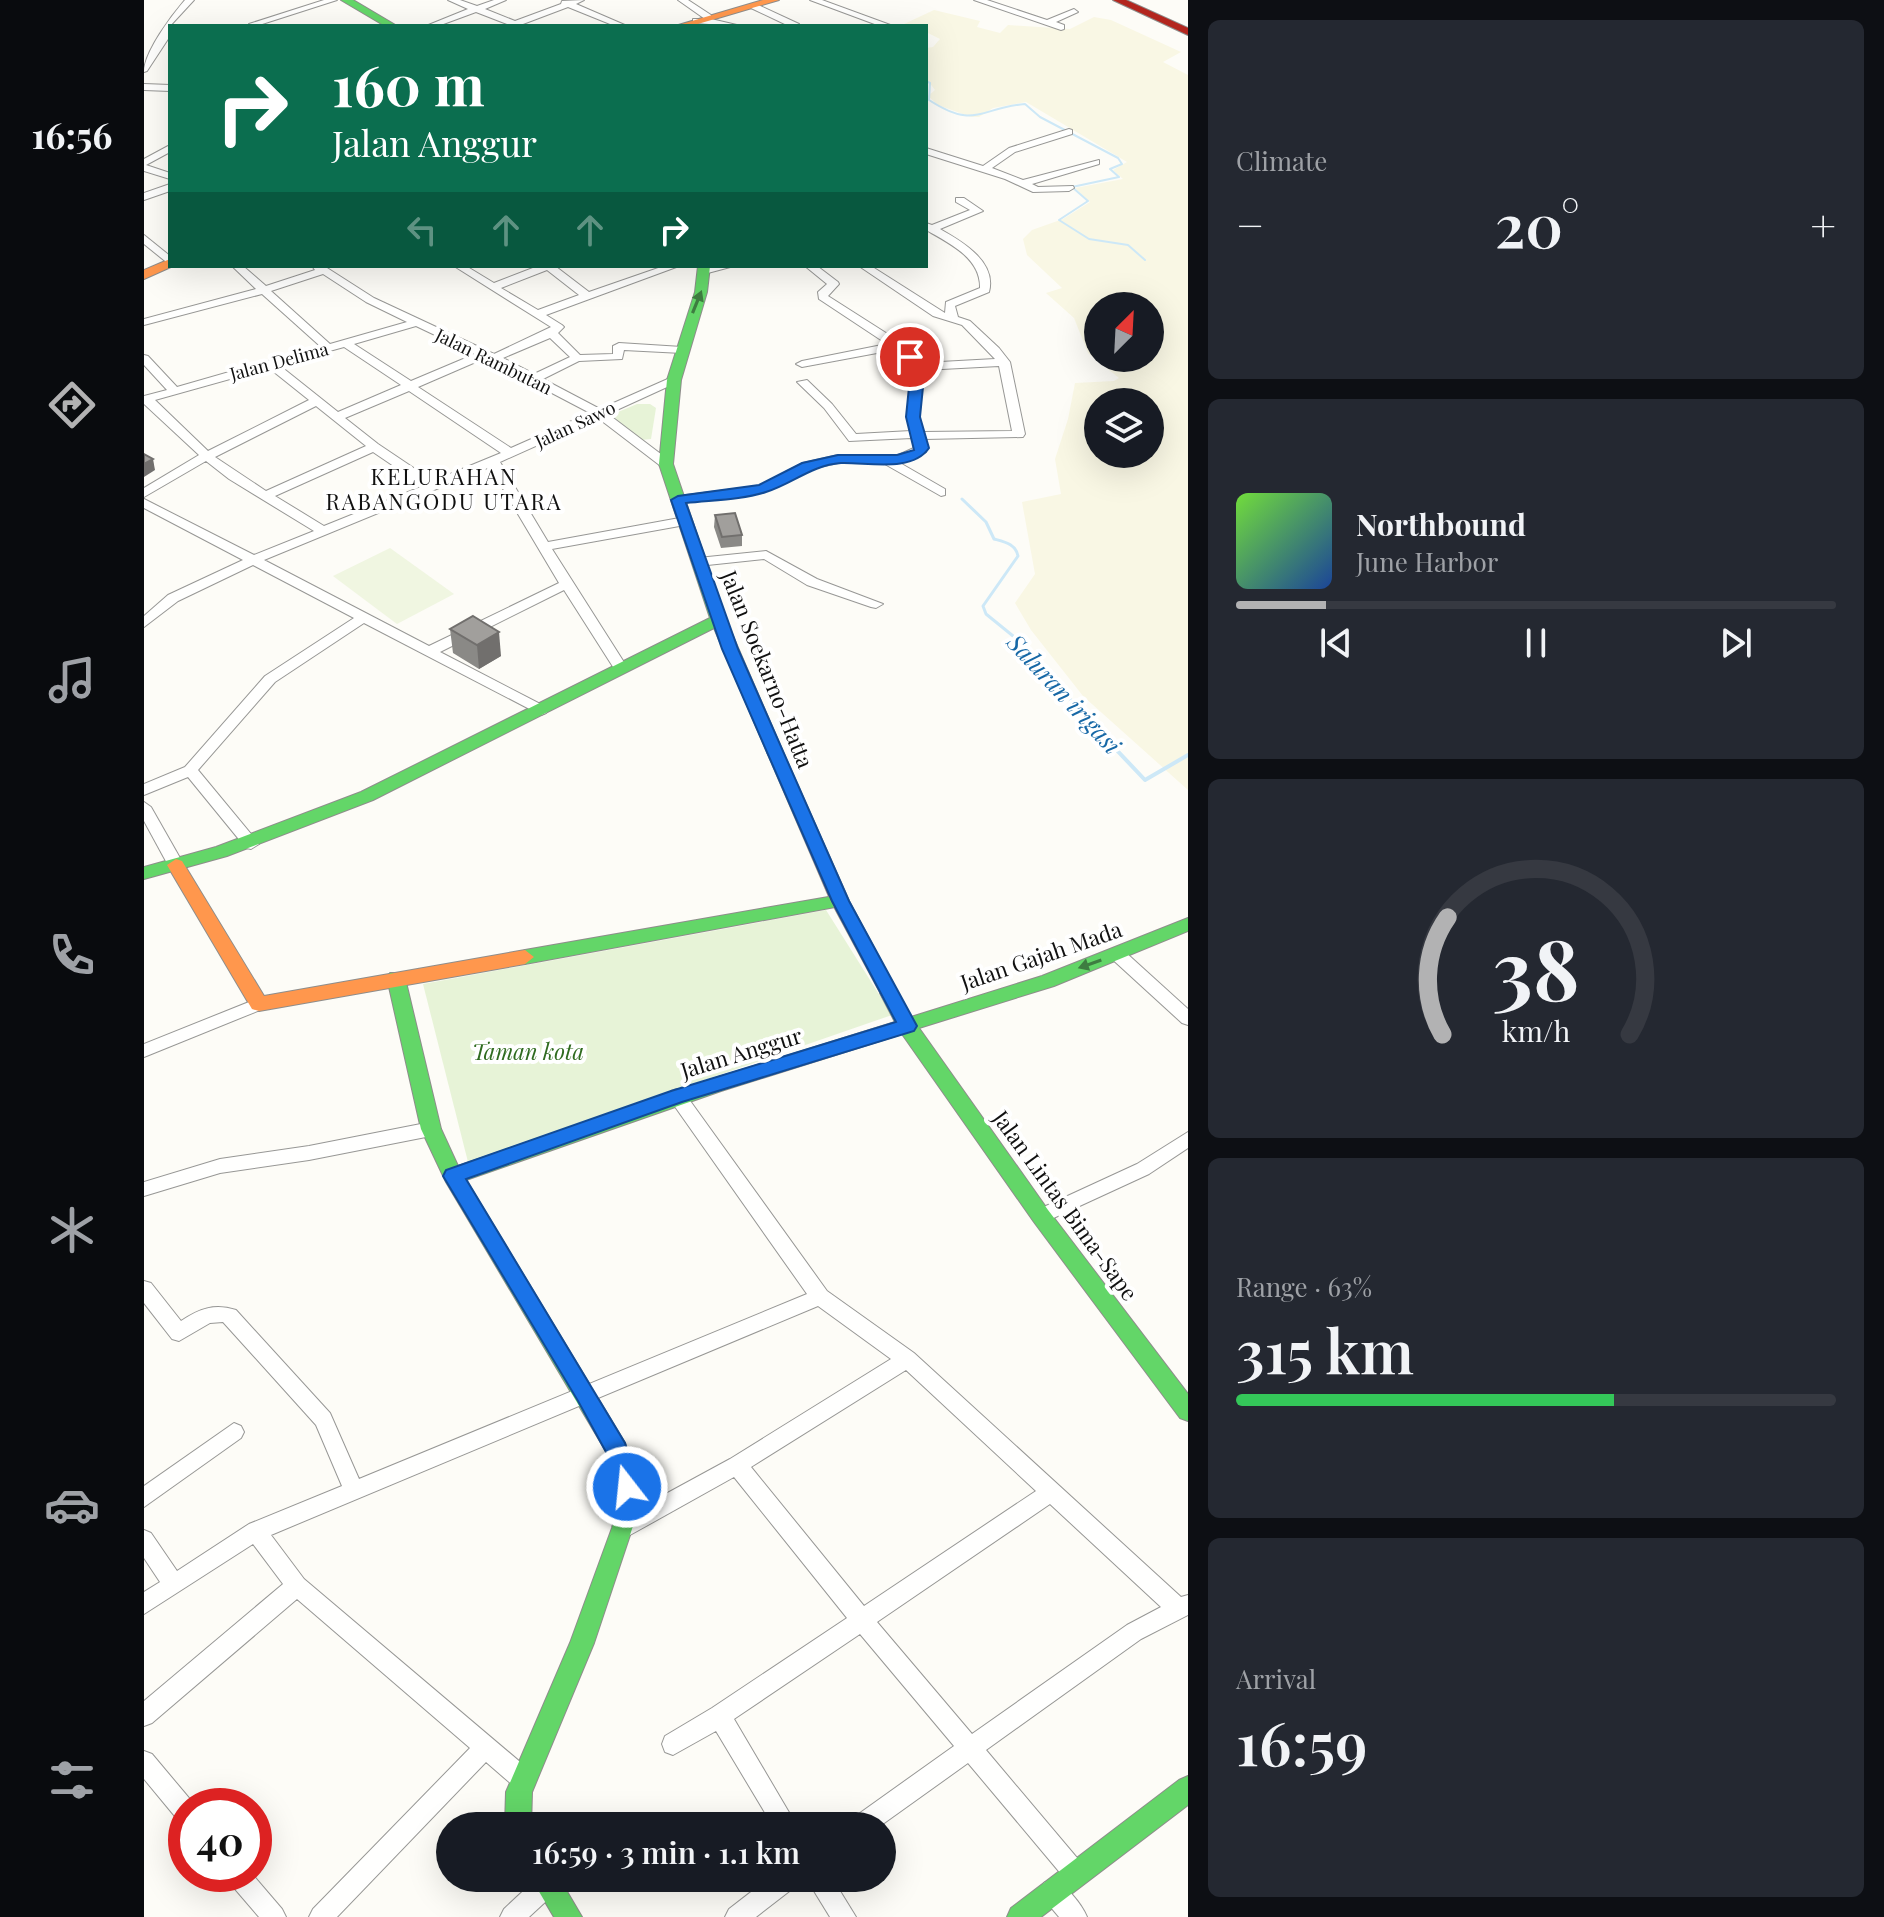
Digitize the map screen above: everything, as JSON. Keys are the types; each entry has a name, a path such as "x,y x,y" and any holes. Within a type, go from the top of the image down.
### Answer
{"main road":[{"path":"346,0 388,24"},
{"path":"697,21 774,0"},
{"path":"1118,0 1188,32"},
{"path":"144,275 168,263"},
{"name":"Jalan Soekarno-Hatta","path":"704,268 701,292 674,380 666,464 718,620 840,901 907,1026"},
{"path":"144,873 251,844 316,820 463,751 620,667 718,620"},
{"path":"176,865 259,1004 840,901"},
{"name":"Jalan Gajah Mada","path":"907,1026 1118,955 1188,924"},
{"path":"396,978 431,1129 453,1176 617,1450 627,1487 628,1508 623,1528 582,1643 519,1792 518,1812"},
{"name":"Jalan Anggur","path":"453,1176 677,1096 907,1026"},
{"name":"Jalan Lintas Bima-Sape","path":"907,1026 1041,1216 1188,1411"},
{"path":"1020,1917 1188,1789"},
{"path":"553,1892 569,1917"}],"street":[{"path":"170,24 190,0"},
{"path":"253,24 333,0"},
{"path":"452,0 513,24"},
{"path":"435,24 502,0"},
{"path":"557,0 618,24"},
{"path":"518,24 580,0"},
{"path":"682,0 697,21 729,24"},
{"path":"814,0 883,24"},
{"path":"978,0 1061,27"},
{"path":"754,6 792,24"},
{"path":"1046,23 1074,12"},
{"path":"144,69 168,36"},
{"path":"144,87 168,88"},
{"path":"984,169 1012,150 1069,132"},
{"path":"144,166 168,149"},
{"path":"928,152 984,169 1037,190 1069,188"},
{"path":"1023,183 1096,162"},
{"path":"144,166 168,175"},
{"path":"144,197 168,188"},
{"path":"929,228 978,211 960,200"},
{"path":"929,228 973,257 986,282 980,294 950,304 949,310 954,320"},
{"path":"144,238 168,260"},
{"path":"239,268 328,348"},
{"path":"338,417 551,333 557,326 462,268"},
{"path":"493,287 543,268"},
{"path":"551,268 587,296"},
{"path":"537,314 668,268"},
{"path":"813,268 834,284 823,292 823,297 895,346 918,367 1004,362"},
{"path":"803,382 828,406 854,439 1019,433 1004,362 972,328 937,314 867,268"},
{"path":"144,322 264,290 320,269"},
{"name":"Jalan Rambutan","path":"320,269 414,323 489,356 599,413 666,464"},
{"name":"Jalan Delima","path":"146,399 414,323"},
{"path":"551,333 577,358"},
{"path":"346,343 511,454"},
{"path":"533,379 577,358 618,357 619,346 682,350"},
{"path":"802,364 895,346"},
{"path":"144,358 175,391"},
{"path":"271,364 374,447 432,486"},
{"path":"678,500 762,489 807,466 838,459 886,460 919,453 922,448 917,435 913,400 918,367"},
{"name":"Jalan Sawo","path":"144,623 173,598 254,560 511,454 674,380"},
{"path":"146,399 207,456 323,531"},
{"path":"144,493 207,456 317,401"},
{"path":"265,496 374,447"},
{"path":"886,460 941,492"},
{"path":"493,461 566,584 620,667"},
{"path":"144,503 541,710"},
{"path":"544,547 685,521"},
{"path":"698,562 766,555 812,582 876,604"},
{"path":"430,651 566,584"},
{"path":"144,790 190,770 270,679 364,617"},
{"path":"190,770 251,844"},
{"path":"144,807 176,865"},
{"path":"1118,955 1188,1019"},
{"path":"144,1051 259,1004"},
{"path":"677,1096 820,1297 907,1359 1183,1607 1134,1632 880,1812"},
{"path":"144,1189 220,1166 309,1153 431,1129"},
{"path":"1041,1216 1143,1169 1188,1139"},
{"path":"144,1289 179,1333 211,1313 222,1312 229,1316 323,1419 354,1491"},
{"path":"144,1604 256,1531 820,1297"},
{"path":"623,1528 737,1465 907,1359"},
{"path":"144,1498 234,1432"},
{"path":"737,1465 862,1620 1075,1873"},
{"path":"673,1744 720,1716 1052,1492"},
{"path":"256,1531 297,1586 484,1749 524,1780"},
{"path":"144,1540 174,1585"},
{"path":"144,1715 297,1586"},
{"path":"720,1716 778,1812"},
{"path":"321,1917 484,1749"},
{"path":"144,1762 168,1791"},
{"path":"1052,1891 1075,1917"},
{"path":"252,1892 274,1917"},
{"path":"512,1917 536,1892"},
{"path":"737,1917 770,1892"},
{"path":"827,1892 844,1917"}],"shaded area":[{"path":"934,10 980,21 977,27 1000,33 1008,25 1070,29 1094,17 1111,20 1181,52 1163,62 1188,75 1188,790 1083,696 1031,630 1015,603 1035,574 1022,502 1061,494 1055,459 1075,383 1114,381 1119,378 1112,372 1164,372 1164,292 1084,292 1084,343 1074,318 1046,293 1062,288 1027,255 1023,239 1032,230 1063,219 1090,202 1075,188 1123,179 1113,170 1127,162 1026,102 993,108 979,117 938,105 928,96 935,90 928,81 928,48 940,39 928,33 928,24 904,24"}],"green space":[{"path":"637,404 650,404 656,408 651,439 641,440 611,415"},
{"path":"390,548 454,594 397,624 333,576"},
{"name":"Taman kota","path":"826,910 892,1015 468,1162 423,984"}],"building":[{"path":"144,454 153,459 144,464"},
{"path":"735,513 742,535 722,537 715,515"},
{"path":"473,616 499,632 477,645 450,629"}],"waterway":[{"path":"714,21 729,24"},
{"path":"928,82 929,100 944,109 967,116 1025,104 1040,117 1118,158 1122,164 1110,169 1119,177 1072,187 1088,201 1059,220 1089,239 1128,245 1145,260"},
{"name":"Saluran irigasi","path":"962,499 986,522 994,539 1012,546 1018,556 983,606 986,614 1018,640 1094,726"},
{"name":"Saluran irigasi","path":"1092,724 1145,780 1188,755"}],"traffic: fast":[{"path":"346,0 388,24"},
{"path":"704,268 701,292 674,380 666,464 718,620 775,752"},
{"path":"144,873 221,852 367,796 718,620"},
{"path":"525,957 840,901"},
{"path":"453,1176 716,1085 1048,981 1188,924"},
{"path":"396,978 431,1129 453,1176 617,1450 627,1487 628,1508 623,1528 582,1643 519,1792 518,1812"},
{"path":"889,993 907,1026 1041,1216 1188,1411"},
{"path":"1020,1917 1188,1789"},
{"path":"553,1892 569,1917"}],"traffic: slow":[{"path":"687,24 774,0"},
{"path":"144,275 168,264"},
{"path":"176,865 259,1004 525,957"}],"traffic: jam":[{"path":"1118,0 1188,32"},
{"path":"775,752 840,901 889,993"}],"district":[{"name":"KELURAHAN RABANGODU UTARA","path":"444,488"}],"route":[{"path":"627,1487 617,1450 586,1394 453,1176 677,1096 907,1026 840,901 730,649 678,500 762,489 807,466 838,459 898,460 919,453 922,448 913,417 918,367 910,357"}]}
